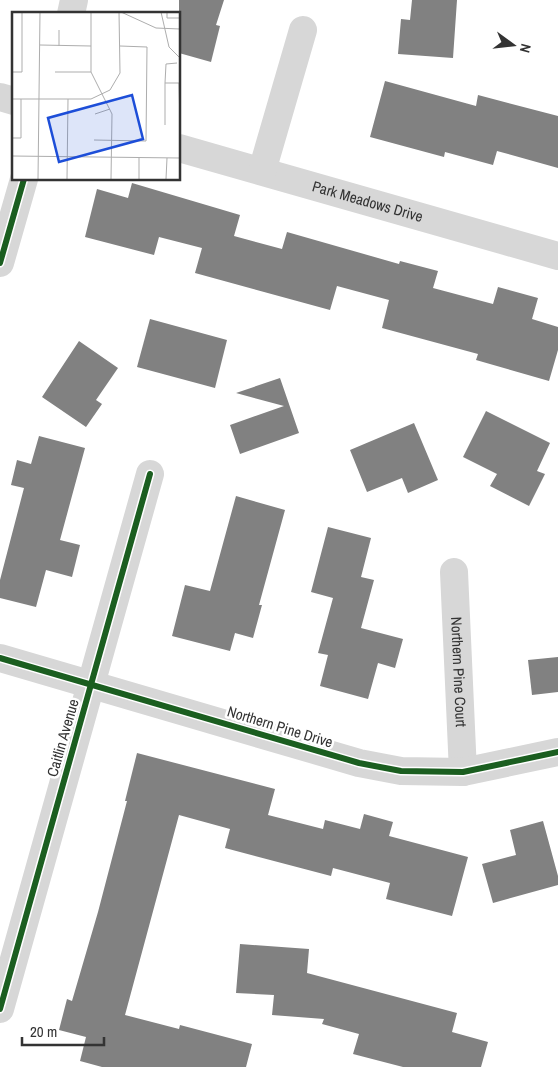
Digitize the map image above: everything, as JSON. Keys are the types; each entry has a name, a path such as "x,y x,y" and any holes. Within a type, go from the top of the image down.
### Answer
{"street":[{"path":"262,171 303,30"},
{"name":"Park Meadows Drive","path":"180,148 558,256"},
{"path":"0,262 24,180"},
{"name":"Caitlin Avenue","path":"0,1009 150,474"},
{"name":"Northern Pine Court","path":"454,572 463,772"},
{"name":"Northern Pine Drive","path":"0,658 360,763 401,771 463,772 558,752"}],"building":[{"path":"179,0 224,0 216,25 220,26 211,62 180,53"},
{"path":"412,0 457,0 453,58 398,54 401,19 410,20"},
{"path":"385,81 476,106 478,95 558,116 558,168 497,151 493,165 445,152 444,157 370,137"},
{"path":"132,183 240,215 234,236 282,249 287,232 399,264 400,261 438,271 433,288 493,304 498,287 538,298 532,319 558,327 558,350 549,381 476,360 478,354 382,328 389,300 337,286 330,310 195,273 202,248 159,237 154,255 85,237 97,189 128,198"},
{"path":"150,319 227,340 215,388 137,367"},
{"path":"79,341 118,368 96,400 102,404 86,427 42,397"},
{"path":"280,378 299,433 240,454 230,425 284,406 236,393"},
{"path":"486,411 550,443 537,471 545,474 529,506 490,486 497,474 463,457"},
{"path":"414,423 438,480 408,493 402,478 367,492 350,450"},
{"path":"39,436 85,448 60,540 80,545 72,577 46,570 36,607 0,598 0,580 24,488 11,485 17,460 31,464"},
{"path":"236,496 285,510 259,605 262,605 253,638 235,633 230,651 172,636 185,585 210,591"},
{"path":"328,527 371,538 361,577 374,580 361,628 403,639 395,668 378,663 368,699 320,686 328,655 318,653 333,598 311,592"},
{"path":"558,657 558,692 532,695 528,660"},
{"path":"137,753 275,789 268,815 323,829 325,820 360,829 364,814 393,822 389,836 468,857 452,916 386,899 390,883 333,868 331,876 225,848 230,829 179,815 125,1015 179,1029 180,1025 252,1044 246,1067 102,1067 80,1061 86,1037 59,1030 67,999 72,1001 98,912 127,801 125,801"},
{"path":"543,821 558,876 558,885 493,903 482,864 516,855 510,830"},
{"path":"240,944 309,949 307,973 457,1013 452,1032 488,1042 481,1067 403,1067 353,1054 359,1034 322,1024 324,1019 272,1015 274,995 236,993"}],"cycle path":[{"path":"0,263 24,180"},
{"path":"0,1009 150,474"},
{"path":"0,658 359,763 401,771 463,772 558,752"}]}
